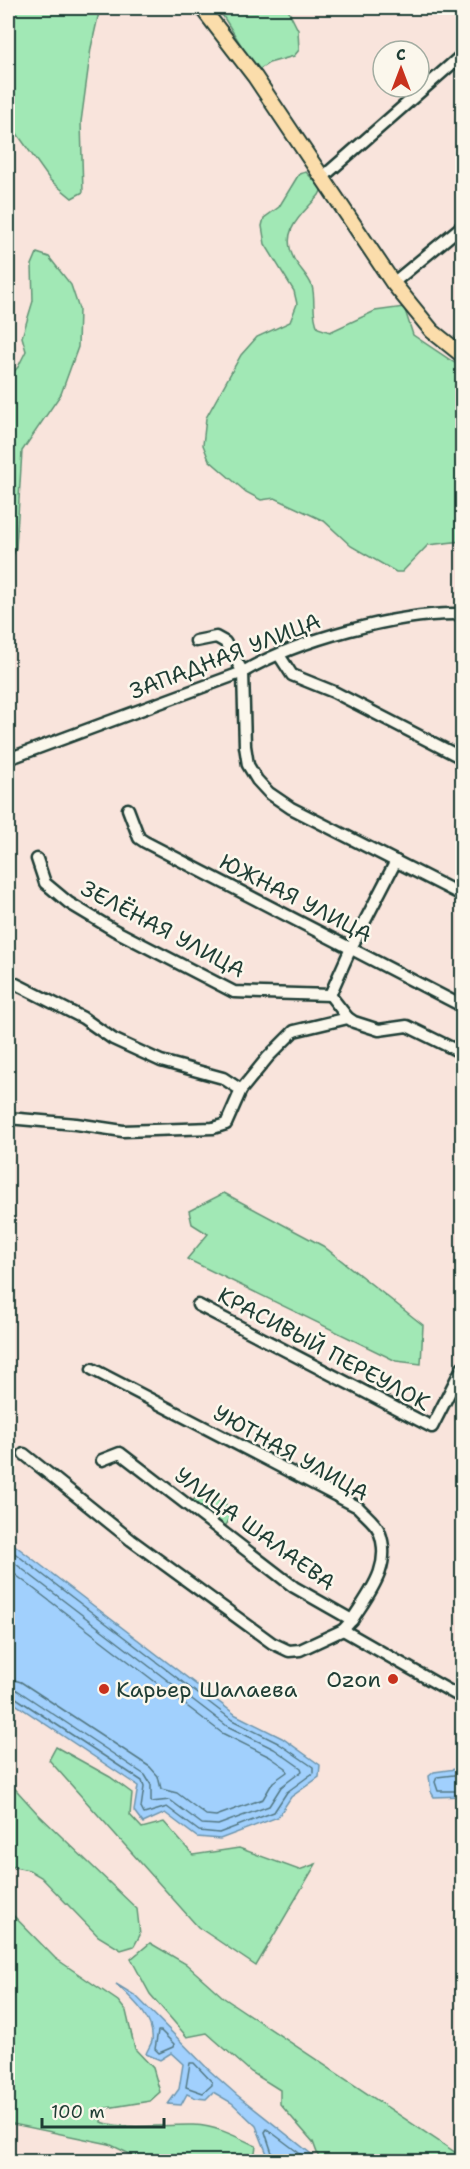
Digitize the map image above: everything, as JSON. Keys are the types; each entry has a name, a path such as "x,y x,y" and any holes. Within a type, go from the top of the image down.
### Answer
{"main road":[{"path":"202,8 255,77 393,283 432,331 462,355"}],"street":[{"path":"323,177 462,55"},
{"path":"393,283 462,226"},
{"name":"ЗАПАДНАЯ УЛИЦА","path":"8,759 243,672 279,654 357,628 428,616 462,614"},
{"path":"196,642 216,637 225,642 243,672 245,746 248,765 257,780 269,793 291,807 462,895"},
{"path":"279,654 292,675 334,692 462,758"},
{"name":"ЮЖНАЯ УЛИЦА","path":"128,809 139,838 145,842 462,1006"},
{"name":"ЗЕЛЁНАЯ УЛИЦА","path":"36,859 45,883 69,903 114,930 234,993 330,995"},
{"path":"396,861 351,948 330,995 348,1018 379,1030 407,1026 462,1053"},
{"path":"8,980 83,1018 113,1039 160,1061 223,1078 240,1090"},
{"path":"8,1118 123,1131 213,1128 226,1124 240,1090 294,1031 348,1018"},
{"name":"КРАСИВЫЙ ПЕРЕУЛОК","path":"198,1305 432,1427 462,1368"},
{"name":"УЮТНАЯ УЛИЦА","path":"92,1369 358,1507 379,1530 383,1549 382,1571 352,1620"},
{"name":"УЛИЦА ШАЛАЕВА","path":"102,1460 120,1453 294,1587 352,1620"},
{"path":"24,1455 131,1540 272,1644 289,1651 300,1650 343,1630 352,1620"},
{"path":"343,1630 462,1698"}],"green space":[{"path":"8,8 100,8 91,48 81,122 83,192 72,198 50,180 8,121"},
{"path":"218,8 287,8 298,30 299,50 294,56 269,63 257,71"},
{"path":"306,172 322,189 294,224 289,240 294,259 312,286 318,328 330,332 375,311 404,307 413,335 462,368 462,541 428,545 402,572 396,572 351,546 324,521 275,498 261,500 246,492 209,460 203,445 206,418 241,355 257,337 290,322 297,304 294,291 265,244 262,226 264,218 279,207 299,174"},
{"path":"37,253 49,257 71,285 79,309 78,347 61,394 22,451 16,548 8,567 8,378 18,367 26,351 22,337 33,301 32,265"},
{"path":"224,1193 323,1246 423,1325 421,1364 396,1361 187,1259 208,1234 192,1224 189,1211"},
{"path":"201,1491 236,1510 224,1528 192,1502"},
{"path":"56,1747 110,1777 132,1793 130,1815 142,1828 164,1822 193,1855 239,1848 299,1870 316,1864 256,1966 198,1927 49,1760"},
{"path":"8,1781 38,1814 137,1909 140,1935 134,1946 121,1950 98,1936 41,1877 29,1870 8,1866"},
{"path":"8,1910 55,1958 118,2001 126,2011 135,2049 153,2068 160,2092 150,2101 101,2109 101,2122 123,2126 194,2125 210,2127 256,2146 254,2158 240,2161 213,2160 207,2162 144,2161 109,2144 8,2123"},
{"path":"150,1943 186,1964 224,1998 462,2157 462,2161 320,2161 313,2142 280,2104 280,2090 251,2072 207,2033 187,2037 150,1994 131,1959"}],"water":[{"name":"Карьер Шалаева","path":"8,1540 236,1715 282,1738 320,1765 319,1777 291,1797 278,1817 220,1839 197,1837 165,1813 143,1823 134,1811 138,1786 8,1699"},
{"path":"462,1768 462,1796 434,1797 429,1776 434,1772"},
{"path":"116,1984 136,1996 237,2095 320,2161 268,2161 256,2126 232,2103 213,2092 206,2099 187,2094 181,2105 168,2104 179,2089 183,2064 171,2053 160,2060 146,2054 152,2041 150,2024 141,2009"}],"place":[{"name":"Ozon","path":"393,1679"},
{"name":"Карьер Шалаева","path":"104,1689"}]}
